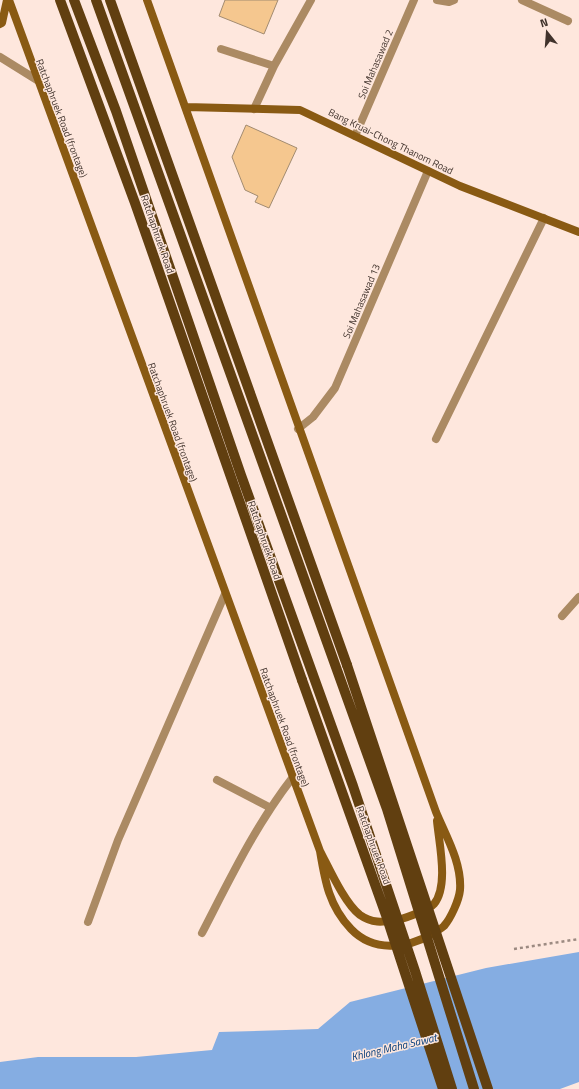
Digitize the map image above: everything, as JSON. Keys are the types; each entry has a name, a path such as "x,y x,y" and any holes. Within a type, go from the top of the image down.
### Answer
{"main road":[{"path":"0,24 2,22 8,0"},
{"name":"Ratchaphruek Road (frontage)","path":"8,0 320,851 342,893 359,915 375,923 405,918 433,905 440,892 442,870 436,812"},
{"name":"Ratchaphruek Road","path":"60,0 135,203 386,915 443,1089"},
{"path":"74,0 116,111 241,475 352,786 415,971 452,1089"},
{"path":"96,0 387,809 474,1089"},
{"path":"110,0 347,665 488,1089"},
{"name":"Ratchaphruek Road (frontage)","path":"147,0 186,107 298,429 387,671 436,812 458,866 460,890 455,906 444,926 419,942 390,947 371,943 351,929 336,908 326,886 320,851"},
{"name":"Bang Kruai-Chong Thanom Road","path":"186,107 300,110 460,186 579,232"}],"street":[{"path":"254,109 274,66 311,0"},
{"name":"Soi Mahasawad 2","path":"355,136 414,0"},
{"path":"436,0 449,2 454,0"},
{"path":"522,0 568,21"},
{"path":"221,49 274,66"},
{"path":"0,57 37,80"},
{"name":"Soi Mahasawad 13","path":"298,429 313,417 335,388 428,171"},
{"path":"436,439 544,218"},
{"path":"88,922 118,840 225,594"},
{"path":"562,616 579,597"},
{"path":"202,933 244,851 270,807 292,777"},
{"path":"217,780 270,807"}],"path":[{"path":"514,949 579,939"}],"water":[{"name":"Khlong Maha Sawat","path":"579,952 579,1082 560,1089 0,1089 0,1062 38,1057 136,1057 212,1050 219,1032 318,1029 350,1002 486,968"}],"building":[{"path":"225,0 278,0 264,34 219,16"},
{"path":"246,125 297,148 269,208 255,202 258,196 245,190 232,157"}]}
